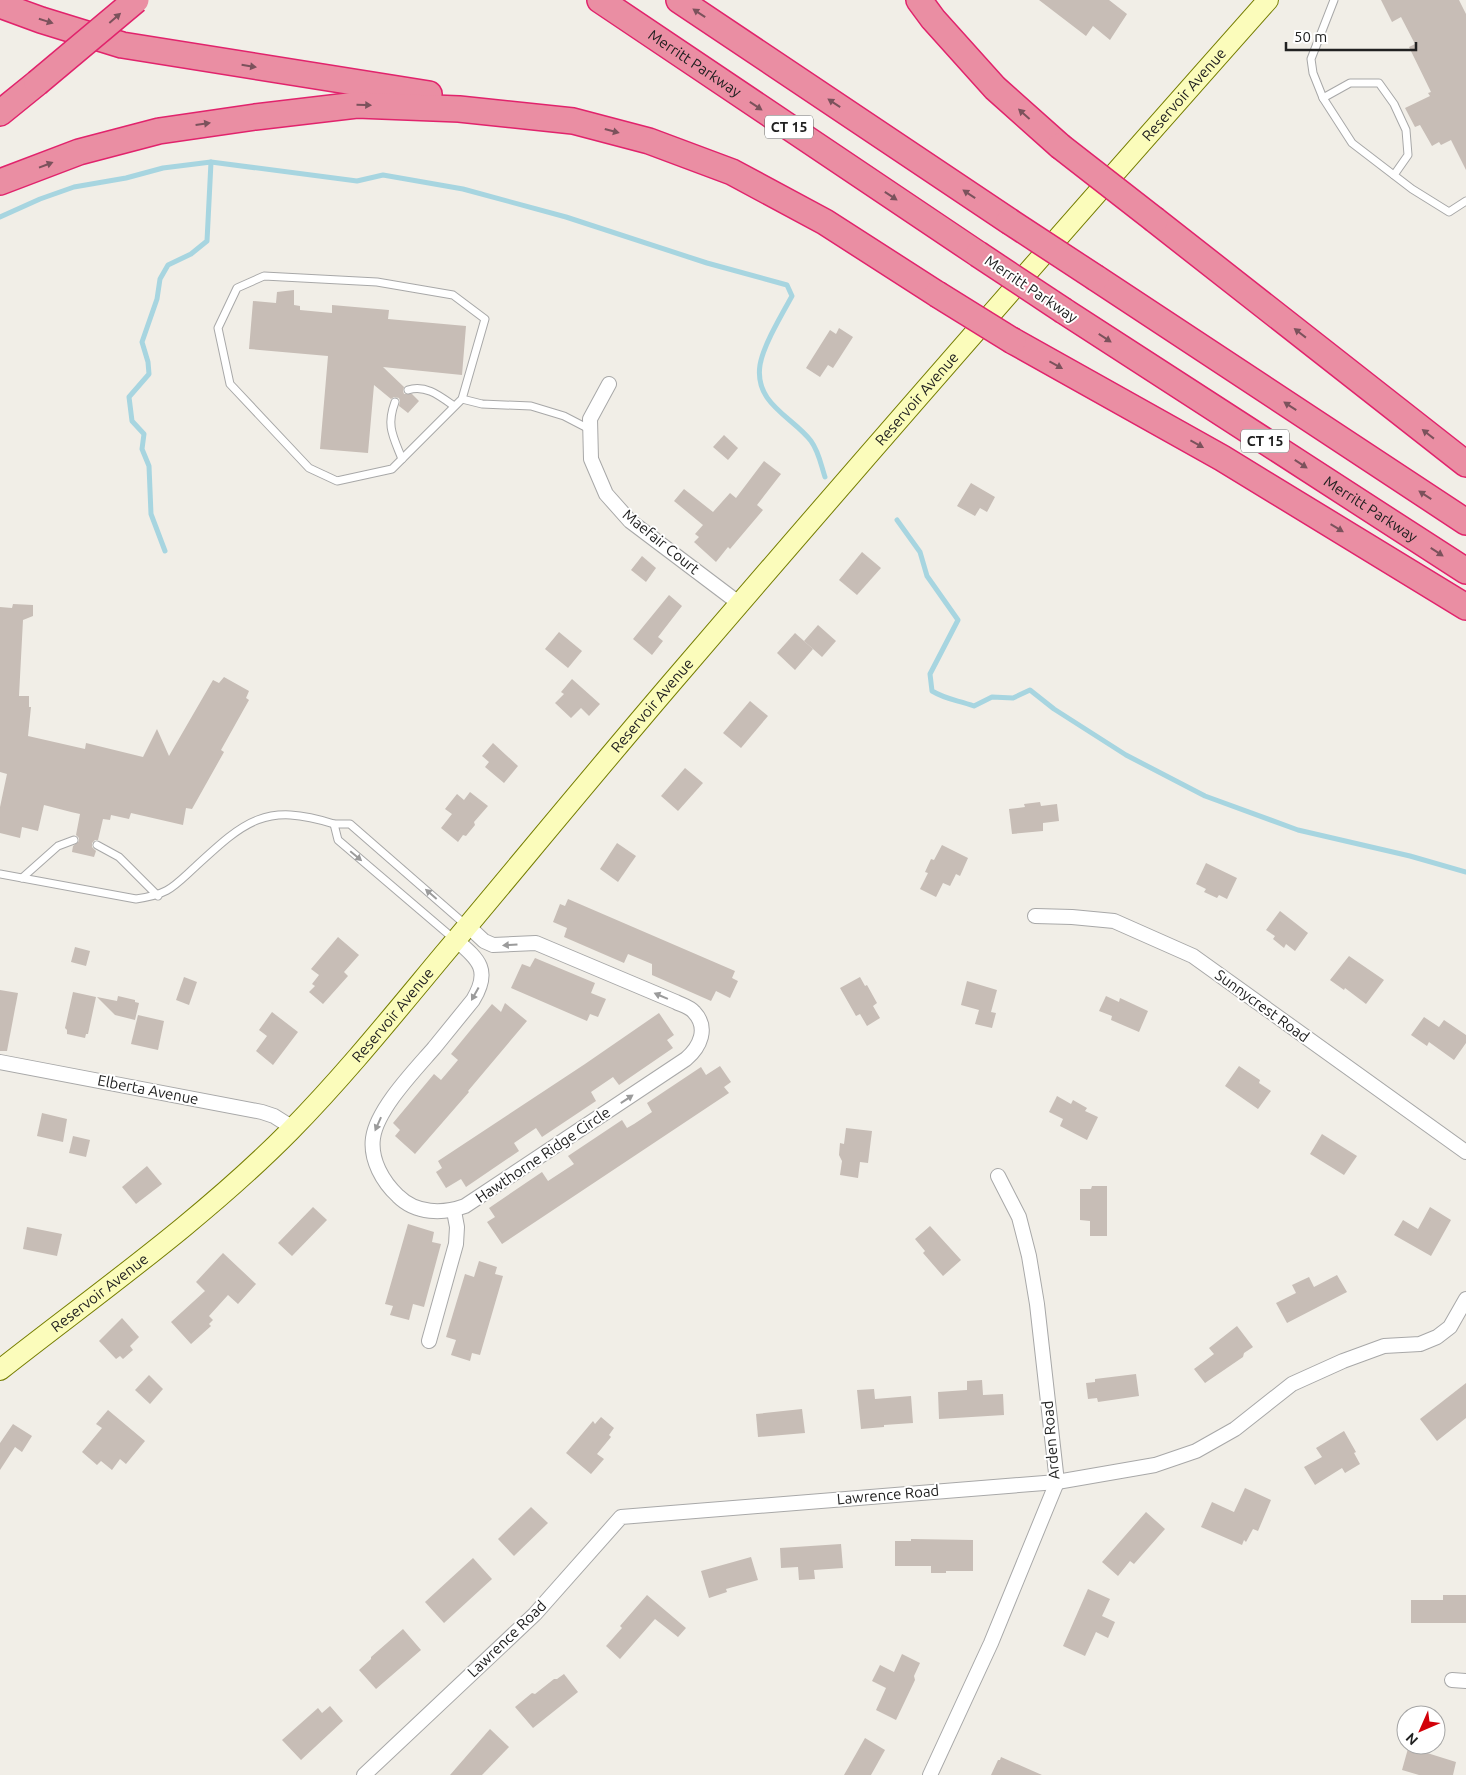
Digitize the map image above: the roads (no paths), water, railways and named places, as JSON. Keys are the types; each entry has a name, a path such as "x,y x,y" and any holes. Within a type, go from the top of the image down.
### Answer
{"highway":[{"path":"0,113 136,0"},
{"name":"Merritt Parkway","path":"600,0 1064,311 1466,571"},
{"name":"CT 15","path":"679,0 1009,221 1466,522"},
{"path":"919,0 933,19 995,88 1060,146 1466,464"},
{"path":"0,5 122,45 449,97 574,121 649,141 732,172 825,222 1013,341 1222,458 1466,607"},
{"path":"0,182 80,152 159,131 357,105 459,109 574,121"}],"main road":[{"name":"Reservoir Avenue","path":"0,1370 204,1210 250,1171 293,1128 392,1016 561,812 964,344 1268,0"}],"street":[{"name":"Maefair Court","path":"609,384 590,419 591,459 606,494 630,522 740,604"},
{"name":"Sunnycrest Road","path":"1035,916 1114,921 1192,956 1466,1152"},
{"name":"Hawthorne Ridge Circle","path":"462,933 493,946 541,945 676,1002 695,1013 702,1035 697,1048 686,1059 542,1157 466,1206 454,1211 436,1212 416,1208 400,1198 382,1175 374,1154 373,1145 376,1127 390,1103 478,991 482,981 479,962 462,933"},
{"name":"Elberta Avenue","path":"0,1062 262,1112 274,1116 293,1128"},
{"name":"Arden Road","path":"930,1775 991,1643 1056,1482 1037,1304 1029,1256 1019,1217 998,1176"},
{"path":"429,1341 456,1244 457,1227 454,1211"},
{"name":"Lawrence Road","path":"364,1775 535,1614 620,1517 1056,1482 1156,1465 1196,1452 1235,1429 1292,1384 1384,1346 1420,1344 1437,1337 1450,1327 1466,1299"}],"lane":[{"path":"1334,0 1311,59 1313,73 1323,98 1352,142 1394,175 1449,212 1466,201"},
{"path":"1323,98 1350,83 1379,83 1394,104 1406,130 1408,155 1394,175"},
{"path":"264,276 377,282 453,295 485,319 462,399 454,406 392,469 337,481 309,468 230,384 218,328 238,288 264,276"},
{"path":"408,390 417,387 437,394 454,406"},
{"path":"462,399 482,404 531,406 564,416 591,430"},
{"path":"395,402 390,416 391,431 402,459"},
{"path":"0,874 136,900 158,896 171,889 228,836 248,824 271,816 290,814 310,816 334,824 350,824 462,933"},
{"path":"334,824 338,840 462,933"},
{"path":"22,878 58,846 74,840"},
{"path":"97,845 119,857 158,896"}],"waterway":[{"path":"0,217 40,199 74,187 126,178 163,168 211,162 357,181 383,175 463,189 566,217 707,263 787,285 792,296 765,349 760,365 760,378 763,390 776,409 803,432 814,445 825,477"},
{"path":"165,551 151,514 149,466 142,449 144,434 132,421 129,397 149,374 148,362 142,342 157,299 160,279 168,265 191,254 207,241 211,162"},
{"path":"897,520 920,552 927,576 958,620 930,674 932,691 974,706 992,697 1013,698 1030,690 1054,709 1126,755 1205,796 1298,830 1410,856 1466,872"}]}
